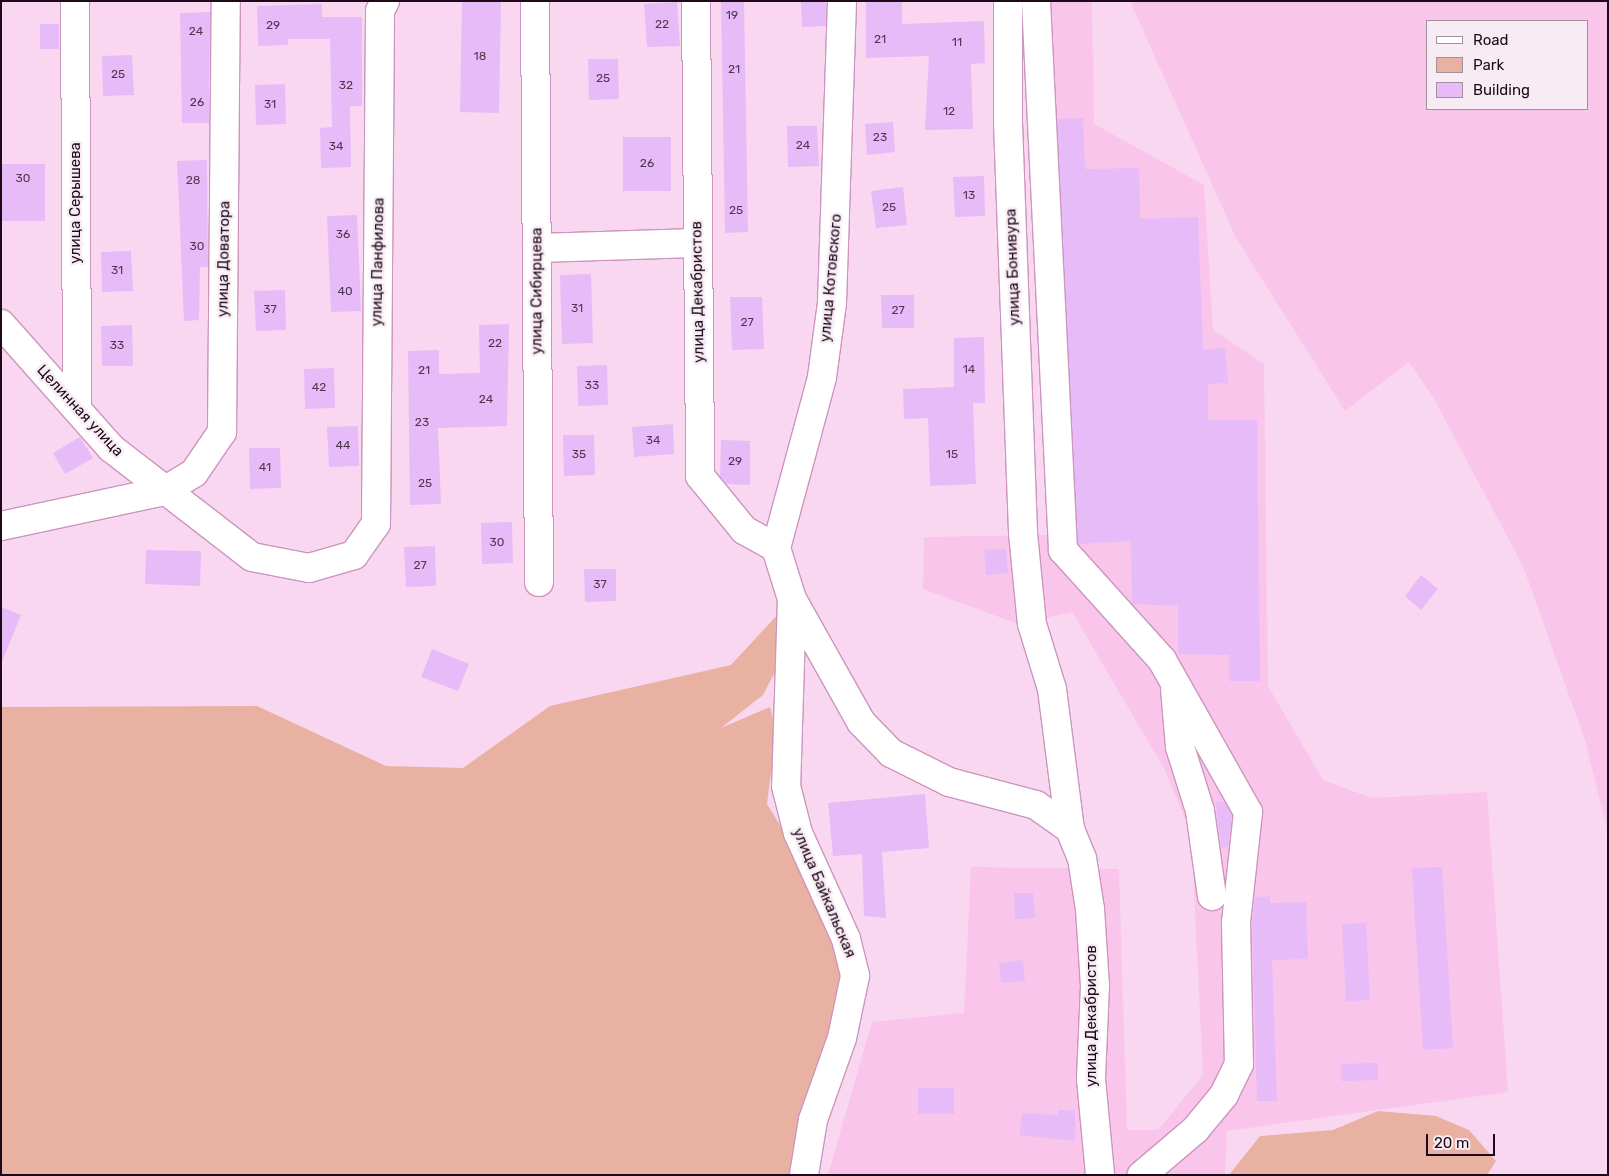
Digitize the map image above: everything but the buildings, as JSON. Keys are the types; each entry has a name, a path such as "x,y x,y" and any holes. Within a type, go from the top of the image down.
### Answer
{"street":[{"name":"улица Серышева","path":"75,1 78,405"},
{"name":"улица Доватора","path":"1,526 164,491 194,473 222,432 226,1"},
{"name":"улица Панфилова","path":"376,524 380,11 385,1"},
{"name":"улица Сибирцева","path":"535,1 539,582"},
{"name":"улица Декабристов","path":"696,1 700,476 744,530 776,548"},
{"name":"улица Котовского","path":"776,548 822,377 832,302 842,1"},
{"name":"улица Бонивура","path":"1008,1 1008,123 1023,533"},
{"path":"1036,1 1063,550 1162,660 1248,812 1236,923 1239,1064 1224,1096 1195,1130 1142,1175"},
{"path":"536,248 697,243"},
{"name":"Целинная улица","path":"1,324 78,405 111,448 164,491 252,557 309,568 354,555 376,524"},
{"name":"улица Декабристов","path":"1023,533 1032,624 1052,689 1070,829 1082,858 1090,909 1095,986 1091,1079 1100,1175"},
{"name":"улица Байкальская","path":"776,548 792,599 786,786 798,833 846,939 855,976 842,1038 813,1120 804,1175"},
{"path":"792,599 862,722 892,753 949,782 1036,805 1070,829"},
{"path":"1171,656 1180,747 1200,811 1212,896"}],"shaded area":[{"path":"1035,1 1092,1 1094,124 1204,185 1213,330 1264,364 1268,686 1323,780 1372,798 1487,792 1508,1092 1227,1131 1225,1175 828,1175 872,1022 964,1013 971,867 1119,869 1127,1130 1158,1130 1203,1075 1191,833 1165,770 1072,612 1018,624 923,589 924,537 1050,535"},
{"path":"1130,1 1608,1 1608,832 1585,740 1523,566 1433,397 1409,362 1345,411 1236,238"}],"green space":[{"path":"792,599 775,672 763,695 721,728 770,707 776,731 767,804 792,845 845,970 793,1175 1,1175 1,707 257,706 386,766 463,768 550,706 731,665"},
{"path":"1378,1111 1436,1116 1469,1130 1496,1161 1487,1175 1229,1175 1260,1136 1333,1130"}]}
